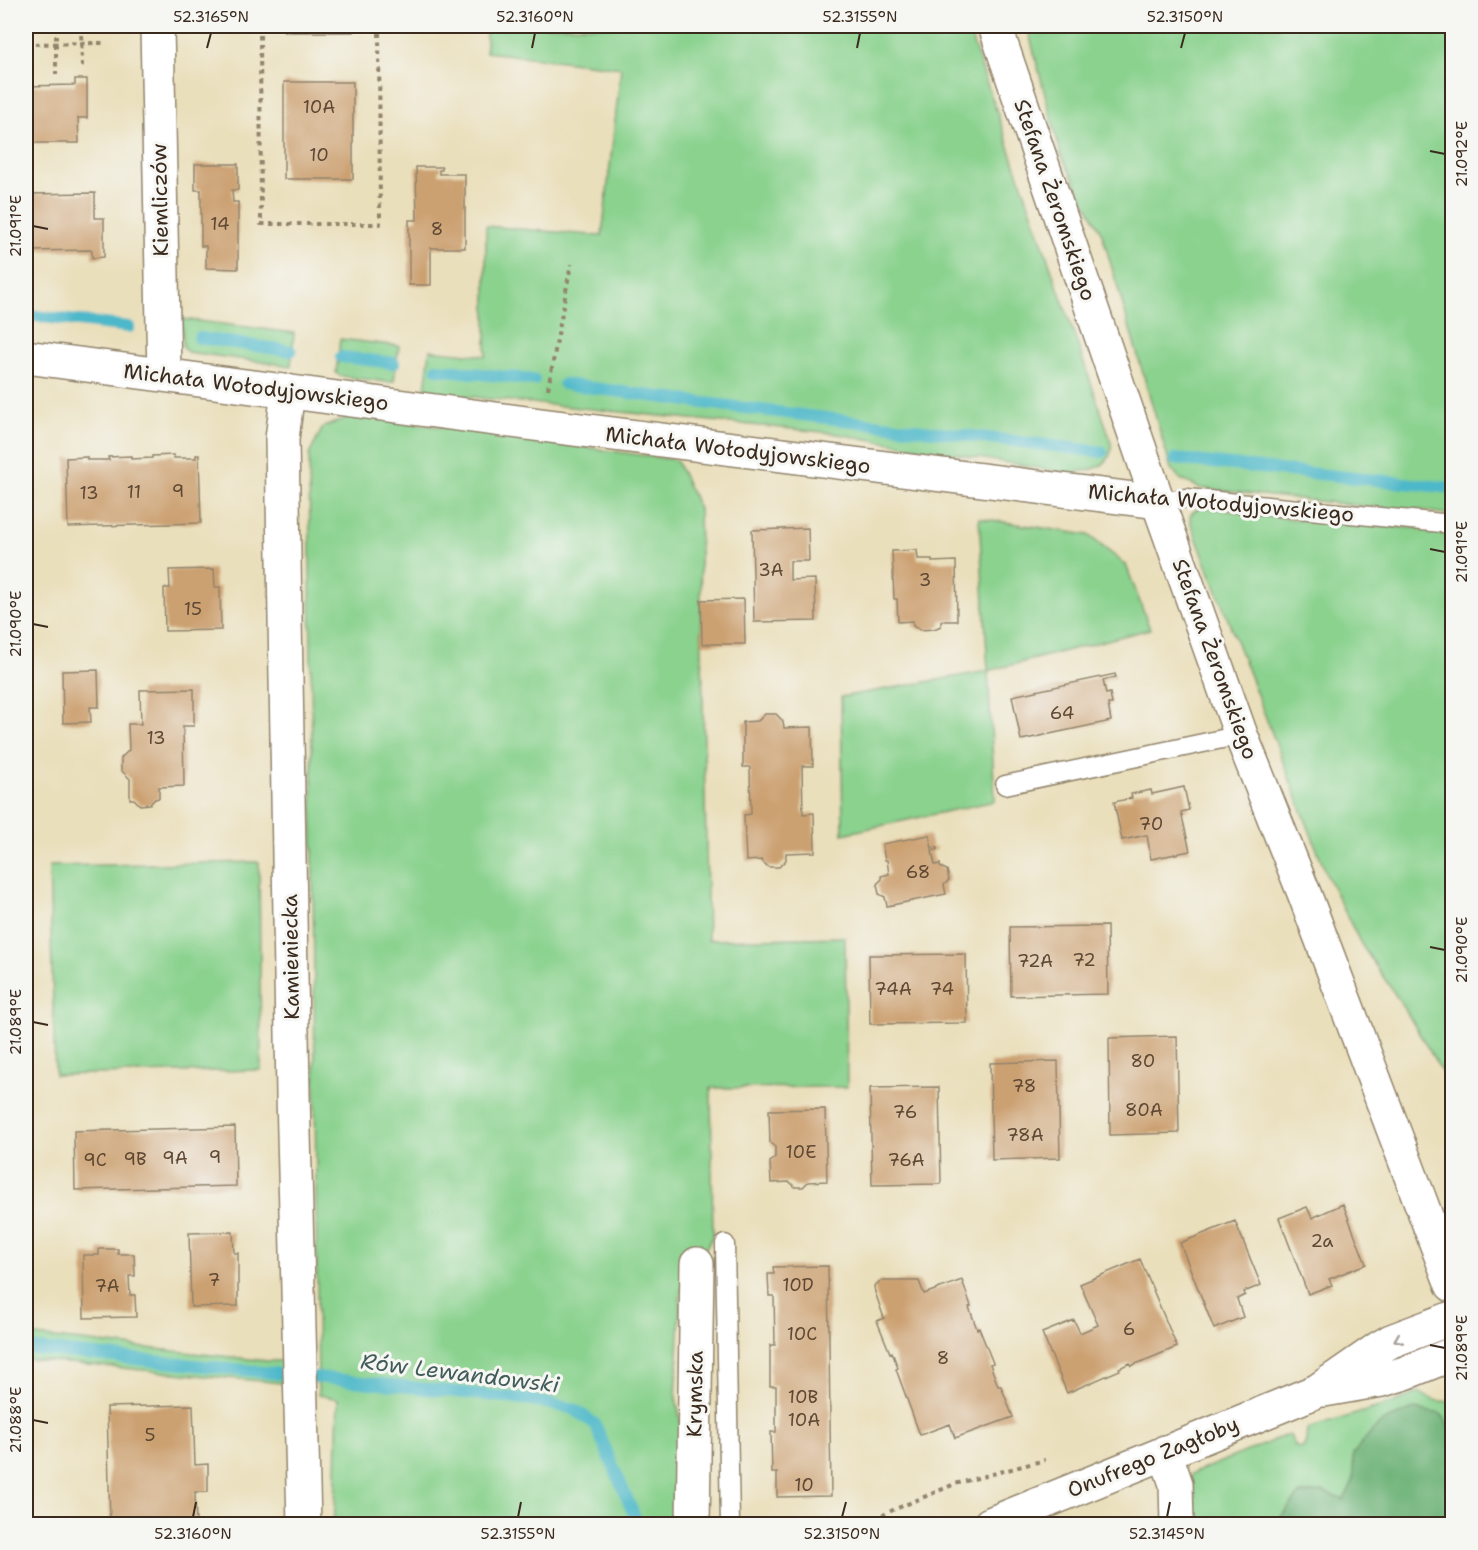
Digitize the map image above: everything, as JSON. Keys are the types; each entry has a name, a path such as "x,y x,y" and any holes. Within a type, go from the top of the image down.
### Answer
{"street":[{"name":"Kiemliczów","path":"157,26 164,375"},
{"name":"Stefana Żeromskiego","path":"995,26 1158,502 1241,735 1304,893 1452,1286"},
{"name":"Michała Wołodyjowskiego","path":"26,357 541,425 1158,502"},
{"name":"Kamieniecka","path":"288,391 282,451 293,1082 304,1524"},
{"name":"Krymska","path":"693,1524 697,1264"},
{"name":"Onufrego Zagłoby","path":"1317,1391 1391,1341 1452,1318"},
{"name":"Onufrego Zagłoby","path":"990,1524 1317,1391 1382,1380 1452,1354"},
{"path":"1165,1452 1176,1484 1177,1524"}],"lane":[{"name":"Michała Wołodyjowskiego","path":"1158,502 1186,498 1452,524"},
{"path":"1005,785 1241,735"},
{"path":"725,1244 730,1524"}],"path":[{"path":"56,26 56,74"},
{"path":"81,26 82,68"},
{"path":"260,26 261,224 380,224 379,26"},
{"path":"26,44 103,42"},
{"path":"541,425 571,264"}],"green space":[{"path":"486,26 967,26 1108,432 1112,446 1109,458 1105,463 1093,469 1067,473 832,433 432,393 425,389 430,350 486,356 486,226 602,236 621,68 486,52"},
{"path":"1027,26 1452,26 1452,515 1199,488 1180,479 1171,469 1102,234 1061,155"},
{"path":"182,319 294,333 291,366 187,352 183,347"},
{"path":"340,339 399,346 394,381 341,376 336,373"},
{"path":"355,415 676,460 699,509 708,940 845,937 847,1087 711,1088 713,1236 681,1290 676,1398 701,1524 332,1524 335,1510 338,1399 318,1395 309,455 323,427"},
{"path":"1201,507 1300,520 1427,529 1452,533 1452,1089 1403,1006 1361,944 1328,878 1191,524 1190,516"},
{"path":"979,518 1088,535 1126,565 1150,629 988,671"},
{"path":"988,671 995,801 843,834 841,697"},
{"path":"259,862 261,1070 55,1075 49,866"},
{"path":"26,1335 285,1363 281,1383 26,1359"},
{"path":"1419,1392 1435,1400 1452,1401 1452,1429 1441,1414 1353,1454 1354,1479 1344,1501 1323,1492 1300,1494 1276,1523 1252,1517 1222,1524 1196,1524 1191,1474 1289,1434 1296,1447 1303,1448 1307,1429 1392,1403"},
{"path":"1414,1409 1441,1414 1452,1429 1452,1524 1222,1524 1252,1517 1276,1523 1300,1494 1323,1492 1344,1500 1354,1479 1353,1454 1371,1432 1384,1421"}],"building":[{"path":"284,26 353,26 353,32 284,32"},
{"path":"75,79 87,79 87,118 78,118 79,143 26,143 26,86 75,85"},
{"path":"284,82 353,82 353,179 284,179"},
{"path":"195,164 238,164 238,190 232,190 233,202 238,202 238,269 206,268 206,246 201,246 201,190 195,190"},
{"path":"416,167 442,167 439,174 465,174 465,248 431,248 431,285 409,285 409,220 417,220"},
{"path":"95,193 95,218 104,218 104,257 92,258 92,250 26,251 26,194"},
{"path":"174,455 174,458 196,458 196,455 199,455 201,523 68,527 66,458 87,457 87,460 109,460 108,457 131,456 131,459"},
{"path":"808,528 809,561 790,561 790,580 815,579 816,621 754,622 752,530"},
{"path":"917,550 918,559 932,559 932,562 956,561 957,621 941,621 941,626 934,629 920,630 913,626 913,621 898,622 897,599 894,599 892,551"},
{"path":"214,569 215,587 220,587 221,630 165,631 164,588 170,588 169,570"},
{"path":"744,599 745,644 702,644 701,600"},
{"path":"98,670 99,707 90,707 91,722 63,723 62,671"},
{"path":"1115,674 1116,677 1103,680 1106,694 1110,693 1112,704 1108,704 1111,721 1021,740 1012,696"},
{"path":"194,689 194,726 183,726 184,786 159,787 159,798 150,804 140,805 134,799 130,799 130,779 121,770 121,758 129,750 128,724 141,724 140,690"},
{"path":"765,714 776,714 783,721 784,728 812,727 813,766 802,766 803,814 814,813 815,852 786,853 786,860 779,867 768,867 761,860 746,861 744,815 751,814 750,767 743,767 743,722 758,721"},
{"path":"1184,787 1189,810 1181,812 1190,851 1151,859 1147,835 1122,840 1114,802 1132,798 1131,794 1151,790 1152,794"},
{"path":"929,835 932,848 937,847 937,850 932,851 935,865 940,864 940,867 947,870 949,880 944,885 946,894 887,906 885,897 879,894 877,884 882,879 881,876 889,874 882,844"},
{"path":"1107,926 1108,994 1011,996 1010,927"},
{"path":"966,954 967,1023 870,1024 869,955"},
{"path":"1177,1036 1179,1133 1110,1135 1109,1038"},
{"path":"1058,1061 1060,1158 992,1160 990,1063"},
{"path":"939,1087 941,1184 872,1185 870,1088"},
{"path":"825,1109 827,1181 808,1182 803,1187 795,1187 790,1182 771,1183 770,1162 775,1157 775,1147 770,1143 769,1110"},
{"path":"235,1127 236,1186 75,1190 74,1131"},
{"path":"1343,1204 1366,1264 1329,1279 1332,1285 1308,1294 1279,1218 1307,1207 1312,1218"},
{"path":"1235,1221 1261,1285 1244,1292 1245,1295 1237,1299 1243,1317 1214,1329 1180,1243"},
{"path":"233,1232 234,1253 238,1253 238,1306 191,1307 189,1233"},
{"path":"99,1249 118,1249 118,1254 134,1254 135,1276 129,1276 130,1295 135,1295 136,1317 84,1318 83,1255 99,1255"},
{"path":"1140,1259 1177,1347 1131,1366 1130,1363 1119,1368 1120,1370 1067,1393 1042,1333 1074,1320 1080,1333 1098,1325 1080,1284"},
{"path":"828,1266 831,1496 777,1497 777,1473 772,1473 771,1432 776,1432 776,1386 770,1386 770,1345 775,1345 774,1296 769,1296 768,1274 774,1274 773,1267"},
{"path":"962,1280 977,1329 979,1328 993,1363 990,1364 998,1386 1001,1386 1013,1417 955,1438 950,1424 920,1435 892,1352 890,1353 877,1321 884,1318 874,1286 881,1281 919,1281 924,1294"},
{"path":"193,1405 195,1465 208,1464 208,1492 195,1492 196,1524 110,1524 107,1407"}],"waterway":[{"path":"26,315 129,327"},
{"path":"199,338 291,351"},
{"path":"341,357 394,363"},
{"path":"437,369 534,380"},
{"path":"564,384 1102,452"},
{"path":"1175,459 1452,488"},
{"name":"Rów Lewandowski","path":"26,1348 282,1374"},
{"name":"Rów Lewandowski","path":"315,1377 532,1400 574,1409 595,1424 638,1524"}]}
